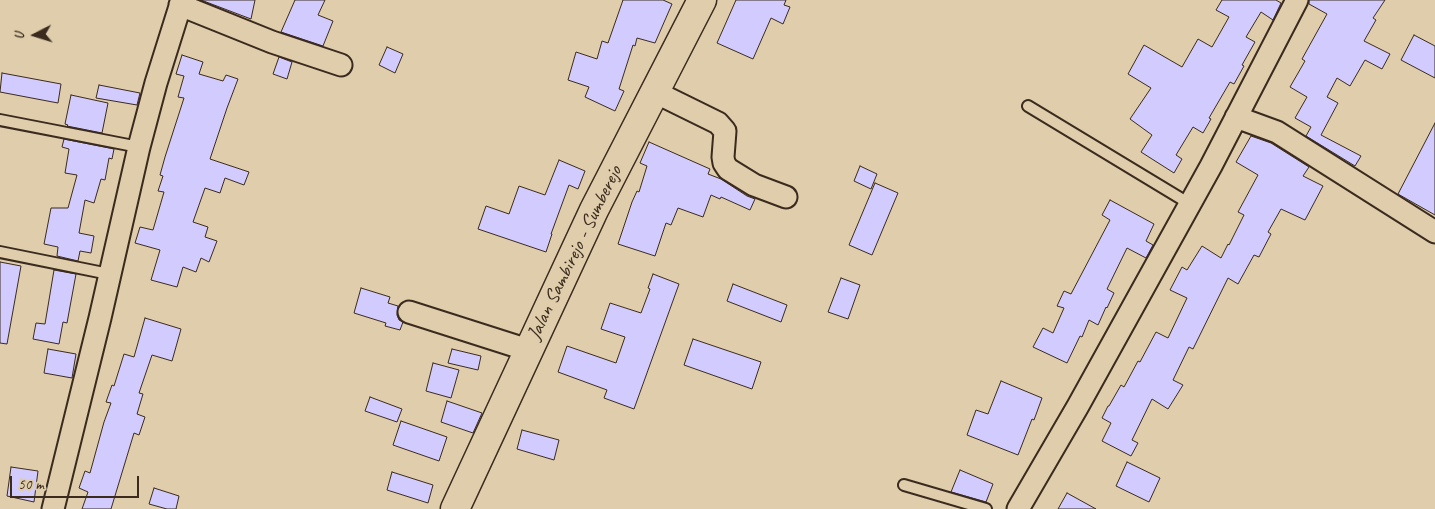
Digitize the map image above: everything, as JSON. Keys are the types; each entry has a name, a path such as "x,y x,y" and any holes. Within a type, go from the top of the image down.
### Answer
{"main road":[{"name":"Jalan Sambirejo - Sumberejo","path":"455,509 594,210 702,0"}],"street":[{"path":"1018,509 1078,406 1190,204 1297,0"},
{"path":"53,509 139,147 156,83 181,3 272,42 341,65"},
{"path":"655,92 721,126 725,131 723,157 728,169 754,184 786,197"},
{"path":"1236,117 1277,132 1435,232"},
{"path":"410,312 528,350"}],"lane":[{"path":"1028,106 1190,204"},
{"path":"0,120 139,147"},
{"path":"0,252 109,274"},
{"path":"904,485 986,509"}],"building":[{"path":"201,0 255,0 251,19"},
{"path":"295,0 325,0 318,15 333,21 323,46 281,32"},
{"path":"623,0 663,0 672,4 655,43 637,38 635,46 633,45 619,89 624,91 615,111 585,97 589,87 568,80 576,52 597,59 602,41 608,43"},
{"path":"736,0 786,0 784,5 790,7 783,24 771,18 753,59 717,43"},
{"path":"1222,0 1276,0 1281,3 1273,20 1261,12 1246,37 1255,42 1242,65 1244,66 1234,84 1230,82 1209,118 1211,119 1203,133 1193,127 1176,155 1182,159 1174,173 1141,152 1152,135 1130,119 1151,88 1128,74 1144,45 1182,67 1198,39 1212,47 1229,17 1216,10"},
{"path":"1309,0 1385,0 1373,18 1376,20 1364,41 1390,54 1382,69 1365,60 1350,86 1337,78 1327,97 1338,103 1321,135 1361,156 1355,166 1306,136 1311,127 1295,118 1307,97 1290,87 1305,61 1302,59 1327,14 1309,4"},
{"path":"1414,35 1435,46 1435,78 1401,60"},
{"path":"387,47 403,54 395,73 379,65"},
{"path":"182,55 203,62 199,74 223,81 226,75 238,79 210,159 249,172 244,185 225,178 220,193 205,188 193,222 208,227 205,237 217,241 209,262 201,258 196,272 183,267 177,287 151,280 160,250 135,243 140,227 153,230 164,192 158,191 163,176 160,175 184,98 178,97 184,76 176,74"},
{"path":"279,57 292,62 287,79 273,74"},
{"path":"2,73 61,84 58,103 0,92"},
{"path":"99,85 140,93 137,105 96,98"},
{"path":"71,95 108,103 102,133 65,124"},
{"path":"1435,123 1435,215 1398,194"},
{"path":"1251,136 1271,143 1309,167 1303,176 1323,186 1305,220 1281,209 1268,232 1271,234 1259,257 1254,255 1238,284 1228,278 1193,349 1189,347 1173,380 1183,385 1168,409 1152,399 1132,440 1138,443 1131,456 1102,441 1111,423 1102,418 1121,385 1124,387 1138,361 1140,362 1156,332 1168,338 1187,298 1170,290 1182,267 1187,270 1202,246 1221,258 1229,245 1244,215 1238,212 1258,175 1236,162"},
{"path":"64,139 114,149 112,159 109,158 105,180 101,179 94,203 85,200 79,233 94,236 91,253 80,251 78,261 57,256 58,247 44,244 51,208 68,208 77,175 65,173 69,149 62,147"},
{"path":"649,142 710,169 708,174 721,179 755,199 750,210 721,197 720,199 711,195 703,217 678,208 671,225 666,223 655,256 618,244 632,202 637,191 639,192 647,166 640,163"},
{"path":"559,160 585,171 578,189 569,185 546,252 478,229 486,206 509,214 519,186 545,195"},
{"path":"860,166 877,174 871,189 854,181"},
{"path":"875,183 898,193 872,255 849,245"},
{"path":"1110,200 1154,224 1146,241 1153,245 1146,258 1127,248 1107,289 1114,293 1107,308 1098,325 1089,320 1082,337 1080,336 1067,363 1033,347 1043,328 1053,333 1064,308 1057,306 1064,291 1071,294 1110,220 1102,215"},
{"path":"0,262 21,266 7,344 0,343"},
{"path":"54,270 76,274 67,323 63,322 59,344 33,339 36,323 45,324"},
{"path":"653,274 679,284 634,409 604,398 607,390 558,372 567,346 616,363 625,337 601,329 610,303 641,313 650,289 648,288"},
{"path":"841,278 860,285 848,319 828,312"},
{"path":"733,284 787,305 781,322 727,301"},
{"path":"361,288 390,297 388,303 398,306 397,315 399,320 403,322 400,330 385,326 386,323 354,313"},
{"path":"145,318 181,329 172,361 152,355 139,393 143,394 137,414 145,417 139,435 134,433 111,509 82,509 88,492 79,488 85,471 90,473 111,403 106,402 112,385 114,386 124,354 134,357"},
{"path":"693,339 761,362 752,389 684,365"},
{"path":"48,349 76,354 72,378 44,373"},
{"path":"452,349 481,356 478,370 448,363"},
{"path":"433,363 459,370 451,398 426,391"},
{"path":"1001,381 1042,398 1018,455 967,435 976,410 988,414"},
{"path":"370,397 402,409 397,422 365,411"},
{"path":"447,401 482,413 473,433 441,422"},
{"path":"401,421 447,437 439,461 393,445"},
{"path":"522,430 559,440 554,460 517,449"},
{"path":"1127,462 1160,478 1149,502 1116,486"},
{"path":"11,467 38,471 34,502 7,496"},
{"path":"960,470 993,484 986,502 951,492"},
{"path":"392,472 433,485 428,503 387,490"},
{"path":"154,488 179,496 176,509 167,509 149,504"},
{"path":"1067,493 1096,509 1058,509"}]}
